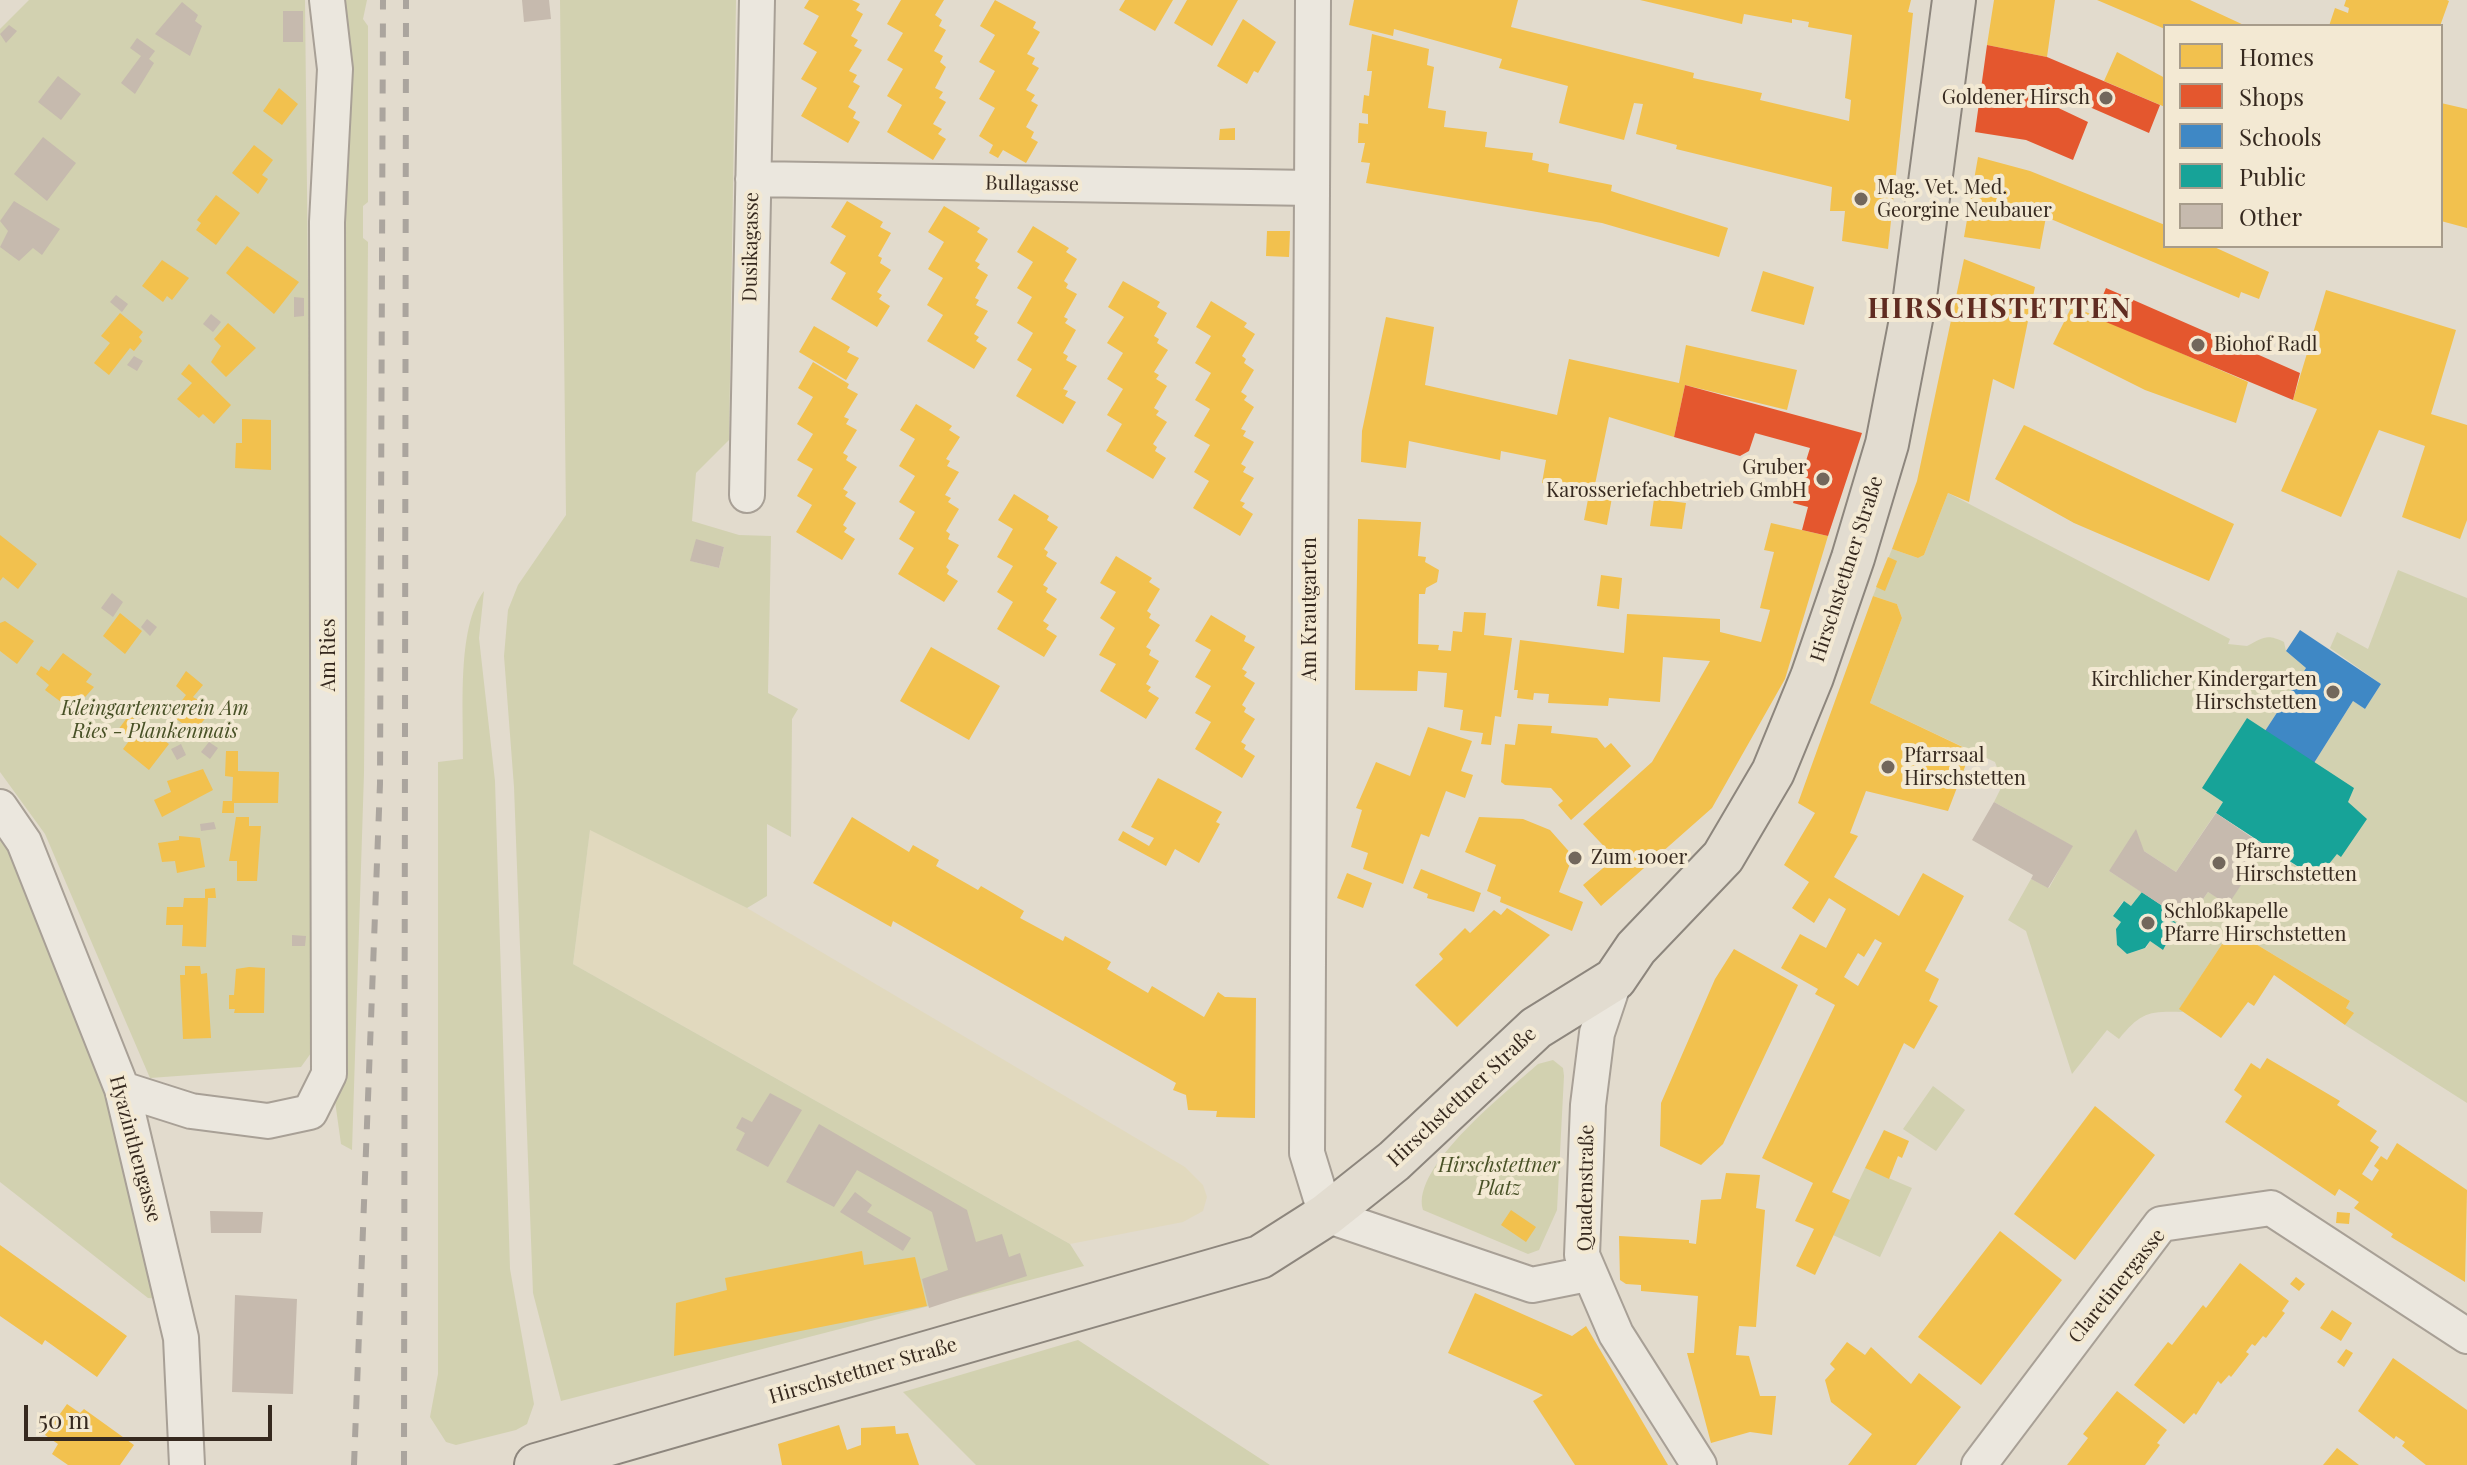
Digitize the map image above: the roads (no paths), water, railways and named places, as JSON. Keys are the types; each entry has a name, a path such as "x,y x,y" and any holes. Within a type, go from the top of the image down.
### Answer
{"main road":[{"name":"Hirschstettner Straße","path":"553,1463 1260,1257 1326,1215 1394,1161 1536,1028 1615,979 1636,948 1723,857 1739,831 1773,772 1843,588 1887,444 1905,358 1954,0"}],"street":[{"name":"Am Ries","path":"122,1089 191,1111 268,1121 310,1112 329,1074 327,222 335,69 327,0"},
{"name":"Dusikagasse","path":"747,495 757,0"},
{"name":"Am Krautgarten","path":"1313,0 1307,1153 1326,1215"},
{"name":"Bullagasse","path":"753,179 1312,188"},
{"name":"Hyazinthengasse","path":"0,807 24,842 122,1089 181,1338 187,1465"},
{"name":"Quadenstraße","path":"1615,979 1597,1033 1588,1105 1581,1233 1587,1274 1616,1334 1699,1465"},
{"name":"Claretinergasse","path":"1979,1465 2161,1224 2271,1208 2467,1336"},
{"path":"1326,1215 1532,1285 1587,1274"}],"railway":[{"path":"354,1465 380,784 383,0"},
{"path":"404,1465 406,0"}],"place":[{"name":"Goldener Hirsch","path":"2106,98"},
{"name":"Mag. Vet. Med. Georgine Neubauer","path":"1861,199"},
{"name":"Biohof Radl","path":"2198,345"},
{"name":"Gruber Karosseriefachbetrieb GmbH","path":"1823,479"},
{"name":"Kirchlicher Kindergarten Hirschstetten","path":"2333,692"},
{"name":"Pfarrsaal Hirschstetten","path":"1888,767"},
{"name":"Zum 100er","path":"1575,858"},
{"name":"Pfarre Hirschstetten","path":"2219,863"},
{"name":"Schloßkapelle Pfarre Hirschstetten","path":"2148,923"}],"district":[{"name":"HIRSCHSTETTEN","path":"2000,309"}],"park label":[{"name":"Kleingartenverein Am Ries - Plankenmais","path":"155,720"},
{"name":"Hirschstettner Platz","path":"1499,1178"}]}
